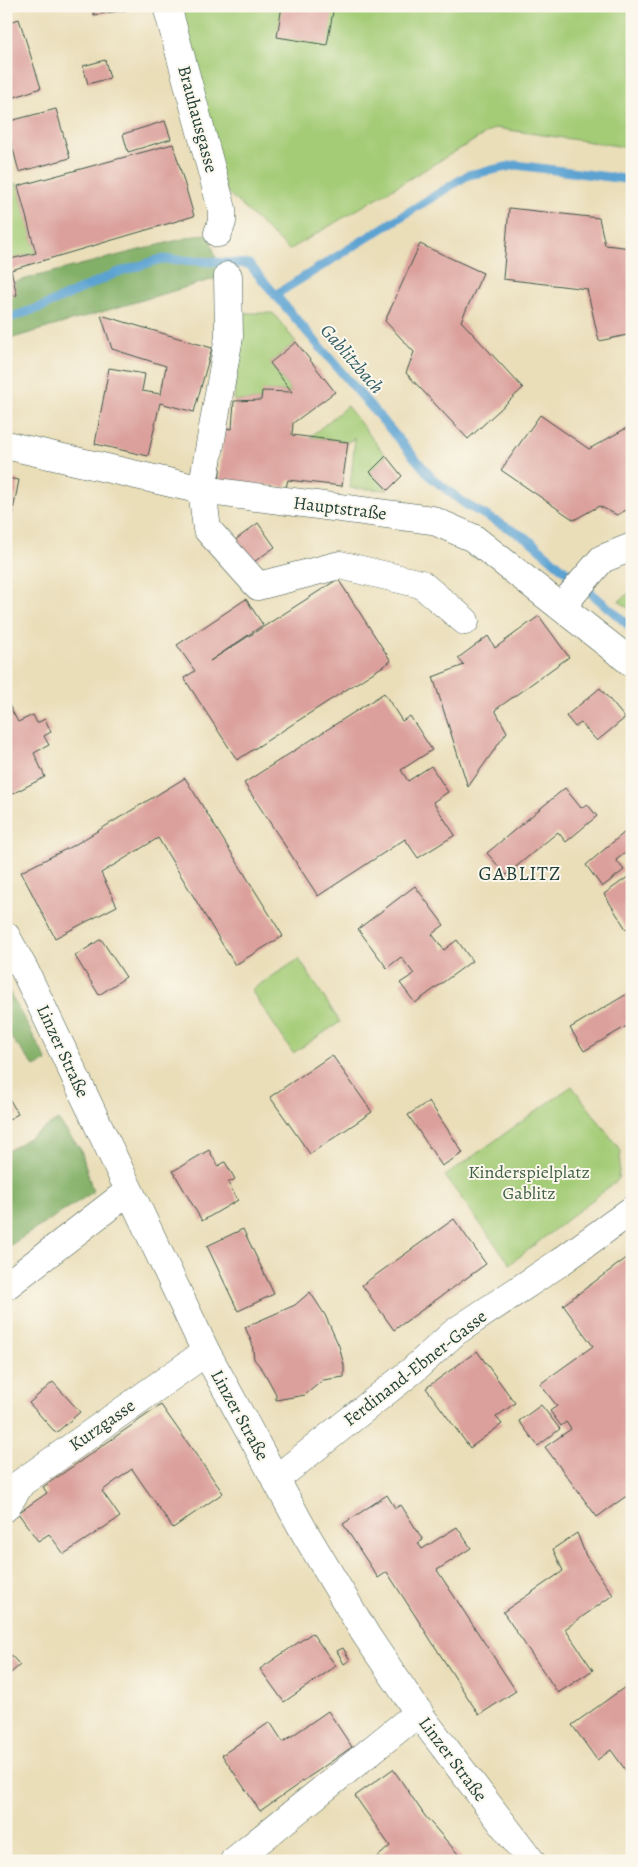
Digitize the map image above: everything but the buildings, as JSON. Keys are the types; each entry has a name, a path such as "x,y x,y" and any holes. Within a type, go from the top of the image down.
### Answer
{"street":[{"name":"Brauhausgasse","path":"167,6 222,209 222,222 218,233"},
{"path":"228,276 229,337 202,490 207,529 258,586 340,565 421,584 465,621"},
{"name":"Hauptstraße","path":"6,445 202,490 432,520 473,538 567,601 632,663"},
{"path":"567,601 602,559 632,547"},
{"name":"Linzer Straße","path":"6,936 25,972 206,1352 305,1533 366,1635 452,1760 531,1861"},
{"path":"6,1286 129,1191"},
{"name":"Ferdinand-Ebner-Gasse","path":"276,1479 413,1370 456,1332 632,1210"},
{"name":"Kurzgasse","path":"6,1507 21,1483 206,1352"},
{"path":"234,1861 419,1712"}],"green space":[{"path":"178,6 632,7 632,148 495,128 289,250 226,191"},
{"path":"17,183 36,253 6,260 6,186"},
{"path":"207,234 211,241 221,277 6,340 6,297 17,295 14,282"},
{"path":"240,313 273,313 296,342 270,363 292,392 263,391 261,400 234,401"},
{"path":"347,406 386,456 370,472 388,490 350,488 355,438 348,442 310,437"},
{"path":"632,591 632,611 619,601"},
{"path":"299,959 340,1022 293,1053 251,990"},
{"path":"6,986 47,1061 35,1067 6,1032"},
{"name":"Kinderspielplatz Gablitz","path":"572,1086 621,1151 618,1180 510,1264 445,1176"},
{"path":"58,1120 81,1150 93,1192 6,1248 6,1152"}],"waterway":[{"path":"275,295 468,175 516,165 632,180"},
{"name":"Gablitzbach","path":"6,319 44,306 116,273 161,259 249,264 432,478 465,504 528,539 632,628"}],"district":[{"name":"GABLITZ","path":"520,873"}]}
